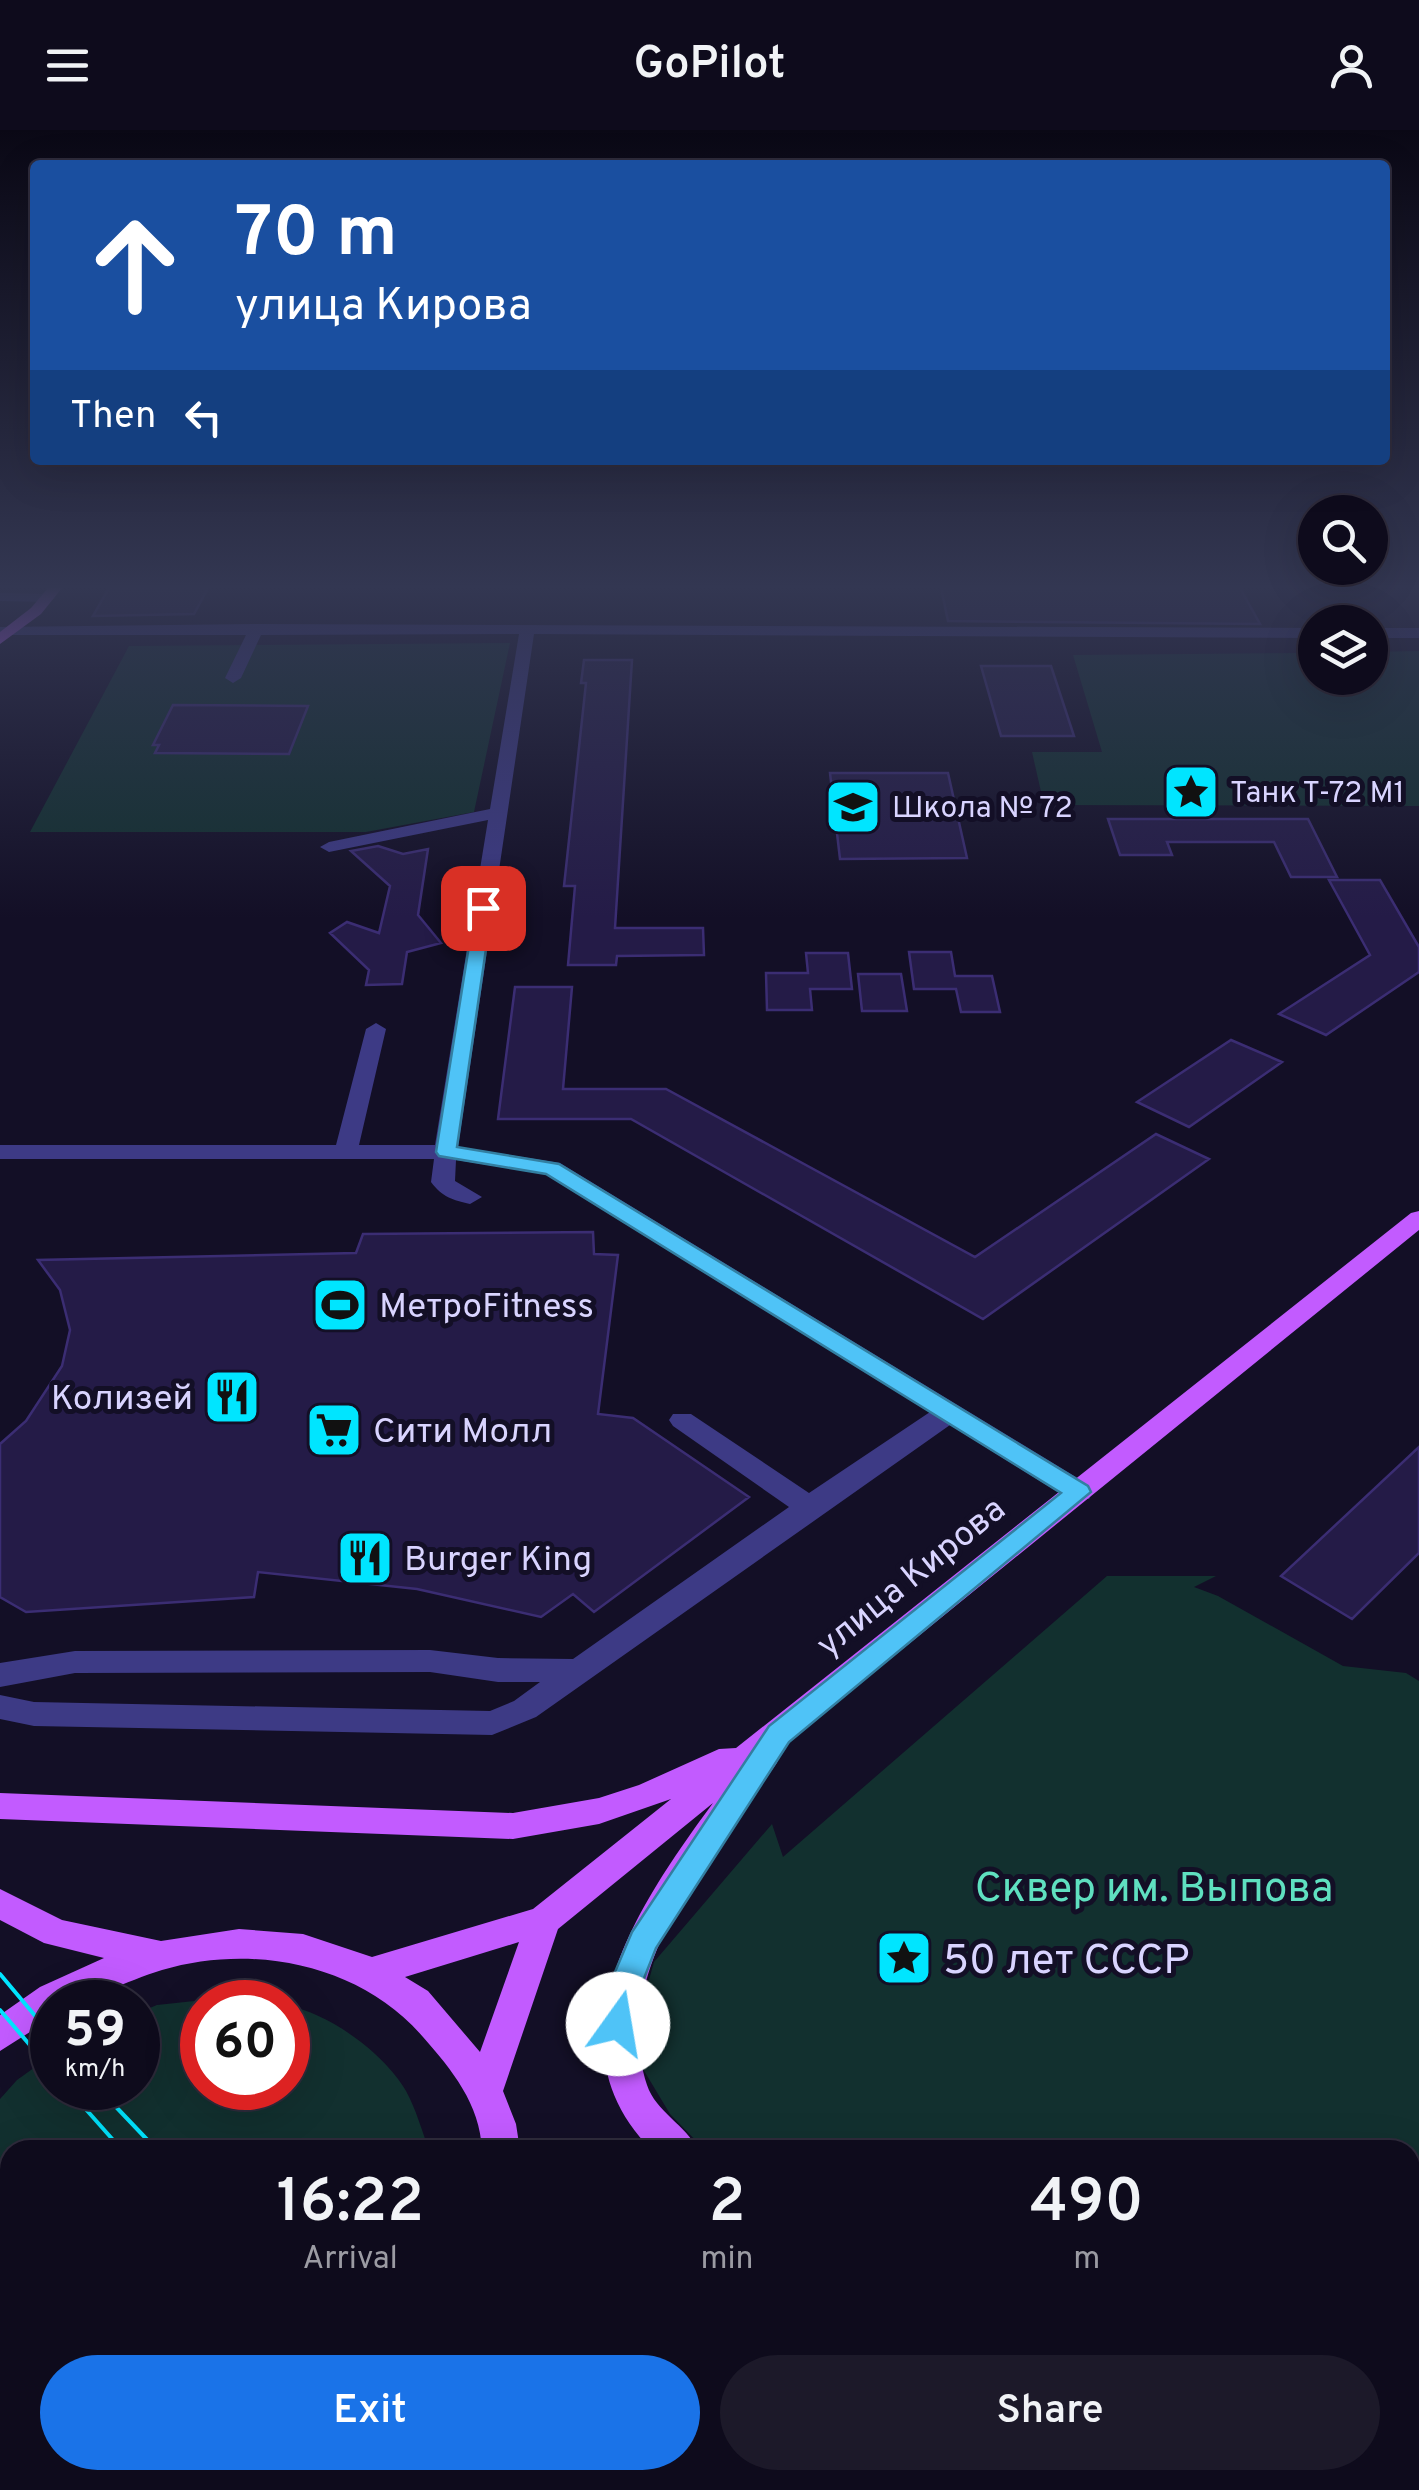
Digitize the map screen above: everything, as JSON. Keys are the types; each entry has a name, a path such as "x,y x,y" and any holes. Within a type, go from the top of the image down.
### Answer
{"main road":[{"name":"улица Кирова","path":"372,1972 544,1920 1419,1218"},
{"path":"0,1806 514,1826 575,1819 628,1805 779,1734"},
{"path":"668,2140 630,2095 620,2063 618,2024 625,1986 665,1903 779,1734"},
{"path":"0,1903 56,1933 157,1954"},
{"path":"485,2090 544,1920"},
{"path":"0,2035 30,2010 83,1980 157,1954 233,1943 306,1949 372,1972 438,2020 485,2090 501,2140"}],"street":[{"path":"470,1197 446,1188 446,1152 516,698"},
{"path":"329,848 498,814"},
{"path":"346,1152 376,1029"},
{"path":"0,1152 446,1152 552,1168 1079,1492"},
{"path":"0,1707 34,1714 492,1723 525,1708 808,1506 948,1413"},
{"path":"682,1420 808,1506"},
{"path":"0,1675 75,1662 430,1661 498,1670 577,1671"}],"green space":[{"path":"101,698 498,698 474,812 366,832 30,832"},
{"path":"1086,698 1419,698 1419,806 1044,805 1032,752 1102,752"},
{"name":"Сквер им. Выпова","path":"1107,1576 1216,1576 1194,1587 1218,1596 1343,1666 1406,1673 1419,1681 1419,2140 695,2140 670,2114 643,2069 638,2019 654,1962 772,1824 783,1857"},
{"path":"180,2003 180,2110 310,2110 310,2012 354,2037 397,2077 410,2098 425,2140 0,2140 0,2099 30,2071 30,2110 160,2110 160,2005"}],"building":[{"path":"584,698 630,698 615,928 703,928 704,955 617,956 616,965 568,965 575,886 564,886"},
{"path":"990,698 1062,698 1074,736 1001,736"},
{"path":"173,705 308,706 289,754 155,753 159,745 153,745"},
{"name":"Школа № 72","path":"830,773 948,773 967,858 840,859"},
{"path":"1108,819 1308,819 1337,877 1291,877 1274,842 1167,842 1172,855 1120,855"},
{"path":"378,846 403,854 428,849 418,915 441,943 407,952 402,984 366,985 369,970 330,933 347,922 379,933 390,886 351,851"},
{"path":"1329,880 1380,880 1419,947 1419,972 1326,1035 1279,1014 1370,955"},
{"path":"909,952 951,952 955,976 992,976 1000,1012 961,1012 956,989 914,989"},
{"path":"806,953 848,953 852,989 810,989 812,1010 767,1010 766,973 808,973"},
{"path":"858,974 901,974 907,1011 862,1011"},
{"path":"515,987 572,987 563,1089 666,1089 975,1257 1156,1134 1209,1159 983,1319 631,1119 498,1119"},
{"path":"1231,1040 1282,1062 1189,1127 1137,1102"},
{"name":"Сити Молл","path":"593,1232 594,1254 618,1255 598,1414 633,1418 749,1497 594,1612 573,1594 541,1617 417,1589 258,1572 254,1597 26,1612 0,1597 0,1444 26,1421 62,1366 70,1330 60,1290 38,1260 356,1253 363,1234"},
{"path":"1419,1447 1419,1553 1352,1619 1281,1576"}],"tram line":[{"path":"0,1974 30,2010"},
{"path":"0,2010 30,2045"},
{"path":"87,2110 113,2140"},
{"path":"119,2110 147,2140"}],"place":[{"name":"Танк Т-72 М1","path":"1191,792"},
{"name":"Школа № 72","path":"853,807"},
{"name":"МетроFitness","path":"340,1305"},
{"name":"Колизей","path":"232,1397"},
{"name":"Сити Молл","path":"334,1430"},
{"name":"Burger King","path":"365,1558"},
{"name":"50 лет СССР","path":"904,1958"}],"route":[{"path":"483,908 446,1152 552,1168 1079,1492 779,1734 643,1942 625,1986 618,2024"}]}
